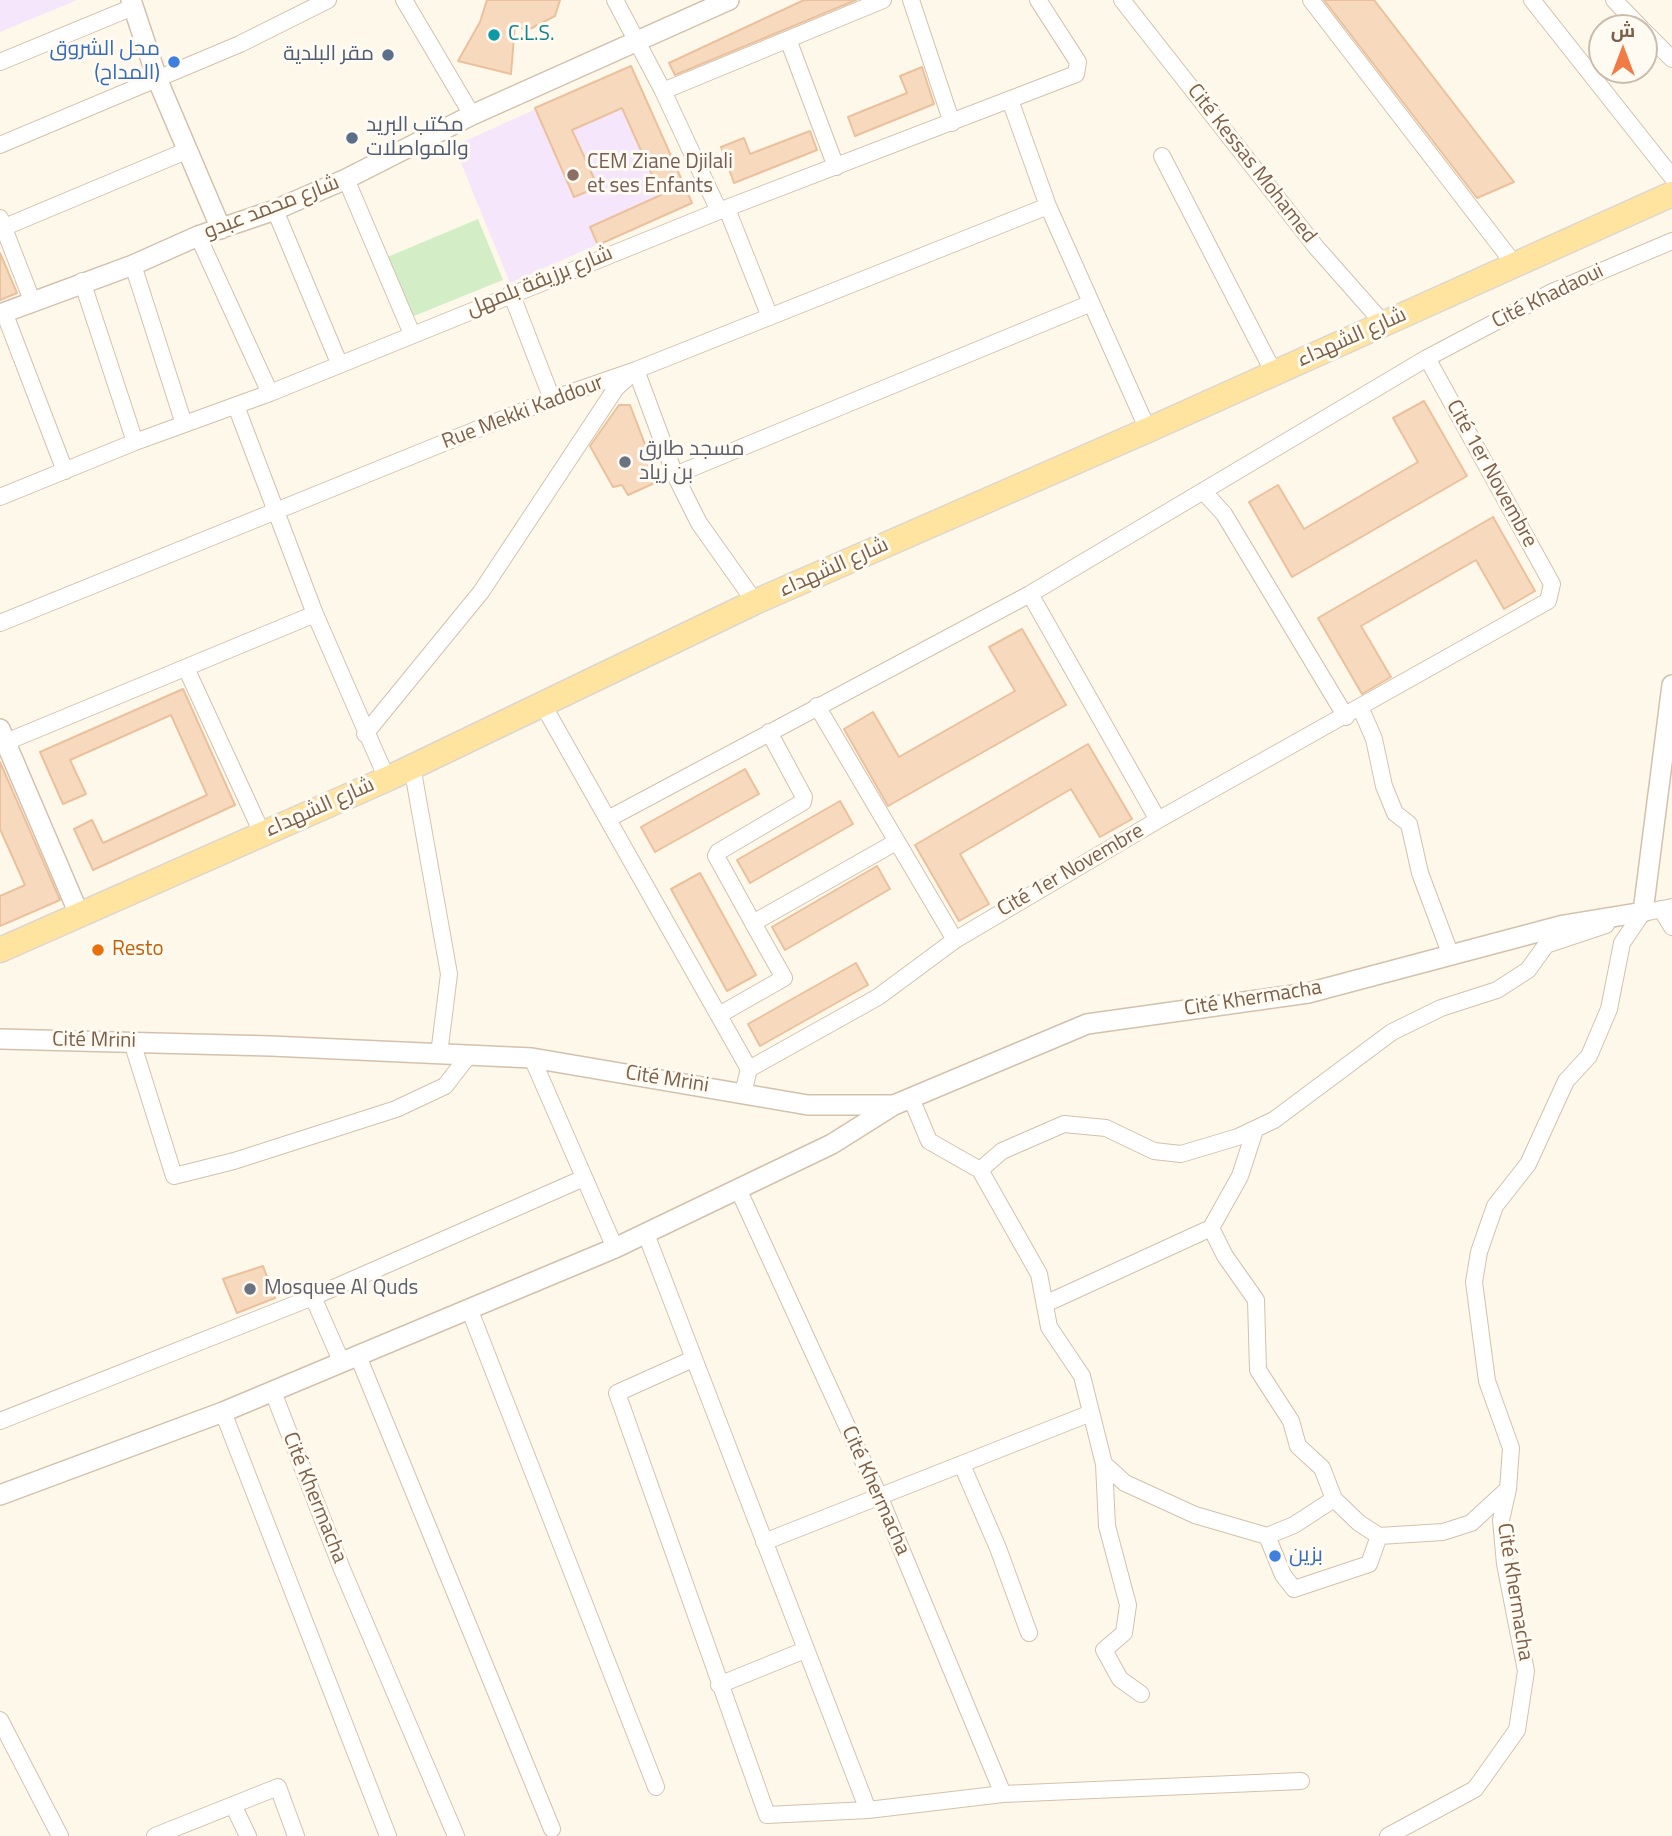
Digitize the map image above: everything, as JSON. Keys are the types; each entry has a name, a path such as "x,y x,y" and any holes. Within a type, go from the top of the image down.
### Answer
{"main road":[{"name":"شارع الشهداء","path":"0,950 387,779 755,602 1148,430 1672,194"}],"street":[{"path":"404,0 472,115"},
{"path":"615,0 723,210 770,317"},
{"name":"شارع محمد عبدو","path":"2,313 33,303 82,281 132,265 198,236 275,210 346,179 472,115 639,43 729,0"},
{"path":"663,92 789,42 883,0"},
{"path":"911,0 952,123"},
{"name":"شارع برزيقة بلمهل","path":"0,497 135,442 270,393 723,210 1076,74 1079,69 1038,0"},
{"name":"Cité Kessas Mohamed","path":"1122,0 1316,247 1384,324"},
{"path":"1311,0 1515,265"},
{"path":"1532,0 1672,177"},
{"path":"1614,0 1628,14"},
{"path":"0,145 158,81 240,44 324,1"},
{"path":"0,62 132,3 158,81 221,229"},
{"path":"789,42 836,167"},
{"path":"1658,45 1672,59"},
{"path":"1010,100 1048,206 1089,304 1148,430"},
{"path":"33,303 1,225 186,151"},
{"path":"1162,156 1273,373"},
{"path":"346,179 412,334"},
{"name":"Rue Mekki Kaddour","path":"0,623 552,400 636,370 1048,206"},
{"path":"275,210 339,363"},
{"path":"198,236 270,393"},
{"name":"Cité Khadaoui","path":"1427,358 1552,292 1672,241"},
{"path":"132,265 184,424"},
{"path":"82,281 135,442"},
{"path":"512,293 552,400"},
{"path":"675,475 1089,304"},
{"path":"2,313 65,471"},
{"path":"608,819 1030,594 1427,358"},
{"name":"Cité 1er Novembre","path":"749,1069 878,997 955,940 1158,820 1362,709 1548,601 1552,594 1552,584 1427,358"},
{"path":"365,734 481,592 615,387 636,370 675,475 699,523 755,602"},
{"path":"236,406 315,614 365,734 387,779"},
{"path":"1203,491 1224,514 1346,717"},
{"path":"1030,594 1158,820"},
{"path":"79,914 2,733 186,668 315,614"},
{"path":"186,668 262,834"},
{"name":"Cité Khermacha","path":"1388,1836 1475,1789 1517,1730 1526,1671 1505,1563 1501,1520 1508,1489 1511,1448 1487,1381 1474,1282 1479,1252 1495,1206 1528,1164 1566,1081 1589,1056 1609,1009 1622,943 1659,909 1672,685"},
{"path":"542,703 749,1069 743,1093"},
{"path":"817,706 955,940"},
{"path":"1362,709 1374,740 1384,786 1395,813 1409,824 1420,873 1450,953"},
{"path":"719,1015 784,978 716,856 718,852 803,802 804,797 769,732"},
{"path":"412,766 449,974 439,1054"},
{"path":"753,923 895,842"},
{"path":"980,1170 1002,1151 1064,1124 1105,1128 1154,1151 1181,1154 1255,1129 1274,1120 1392,1032 1441,1008 1497,990 1528,970 1546,945 1659,909 1672,927"},
{"name":"Cité Khermacha","path":"0,1495 223,1412 470,1311 740,1191 832,1144 903,1101 1087,1024 1308,993 1450,953 1564,925 1659,909"},
{"name":"Cité Mrini","path":"0,1039 532,1058 808,1105 903,1101"},
{"path":"132,1042 174,1176 234,1161 396,1109 446,1086 469,1055"},
{"path":"532,1058 615,1248"},
{"path":"903,1101 929,1141 980,1170 1039,1274 1049,1326 1082,1376 1104,1464 1107,1526 1128,1605 1124,1633 1104,1650 1120,1679 1141,1693"},
{"path":"1045,1304 1211,1228 1240,1176 1255,1129"},
{"path":"0,1422 313,1297 584,1178"},
{"name":"Cité Khermacha","path":"740,1191 880,1498 1003,1794"},
{"path":"1211,1228 1225,1256 1256,1300 1258,1370 1291,1421 1298,1446 1322,1468 1334,1499 1359,1524 1378,1536 1443,1532 1471,1524 1508,1489"},
{"path":"646,1234 868,1811"},
{"path":"313,1297 350,1359 552,1829"},
{"path":"470,1311 656,1787"},
{"path":"693,1359 617,1393 767,1815 868,1811 1003,1794 1301,1781"},
{"name":"Cité Khermacha","path":"273,1391 342,1569 456,1836"},
{"path":"223,1412 388,1836"},
{"path":"764,1542 1091,1413"},
{"path":"1104,1464 1125,1483 1195,1515 1267,1536 1294,1525 1334,1499"},
{"path":"961,1465 998,1548 1029,1633"},
{"path":"1267,1536 1283,1575 1294,1589 1369,1564 1378,1536"},
{"path":"719,1685 805,1650"},
{"path":"0,1720 60,1836"},
{"path":"155,1836 278,1787 296,1836"},
{"path":"233,1805 247,1836"},
{"path":"1419,1836 1420,1819"}],"shaded area":[{"path":"0,0 77,0 0,32"},
{"name":"CEM Ziane Djilali et ses Enfants","path":"631,66 692,203 510,283 454,146"}],"green space":[{"path":"478,219 503,280 409,318 385,258"}],"building":[{"name":"C.L.S.","path":"487,0 560,0 555,16 526,31 515,24 511,74 458,61 480,22"},
{"path":"804,0 856,0 675,75 669,63"},
{"path":"1324,0 1374,0 1514,182 1477,198"},
{"path":"631,66 692,203 598,245 590,227 661,195 622,108 572,130 598,187 574,197 535,108"},
{"path":"922,67 934,104 855,136 848,117 907,93 900,76"},
{"path":"810,131 817,150 734,183 721,147 744,138 750,154"},
{"path":"0,253 17,293 0,300"},
{"path":"1424,401 1467,476 1292,577 1249,502 1278,485 1304,529 1418,462 1393,418"},
{"name":"مسجد طارق بن زياد","path":"619,405 630,405 659,481 628,495 622,485 613,487 590,446"},
{"path":"1493,517 1535,591 1504,609 1476,560 1361,626 1391,677 1362,694 1318,618"},
{"path":"1022,629 1066,705 888,806 844,729 873,712 899,757 1015,691 989,647"},
{"path":"183,689 235,805 93,870 74,829 92,820 103,843 207,795 171,715 70,760 86,794 63,804 40,752"},
{"path":"1088,744 1132,819 1100,837 1071,789 960,854 989,904 959,921 915,845"},
{"path":"0,762 60,900 0,926 0,896 25,885 0,829"},
{"path":"745,769 759,794 655,852 641,827"},
{"path":"840,801 853,824 750,883 737,860"},
{"path":"877,866 890,889 785,950 772,927"},
{"path":"700,873 756,975 727,991 671,889"},
{"path":"856,963 868,985 760,1046 748,1024"},
{"name":"Mosquee Al Quds","path":"263,1266 275,1298 237,1313 223,1279"}],"place":[{"name":"C.L.S.","path":"494,35"},
{"name":"مقر البلدية","path":"388,55"},
{"name":"محل الشروق (المداح)","path":"174,62"},
{"name":"مكتب البريد والمواصلات","path":"352,138"},
{"name":"CEM Ziane Djilali et ses Enfants","path":"573,175"},
{"name":"مسجد طارق بن زياد","path":"625,462"},
{"name":"Resto","path":"98,950"},
{"name":"Mosquee Al Quds","path":"250,1289"},
{"name":"بزين","path":"1275,1556"}]}
